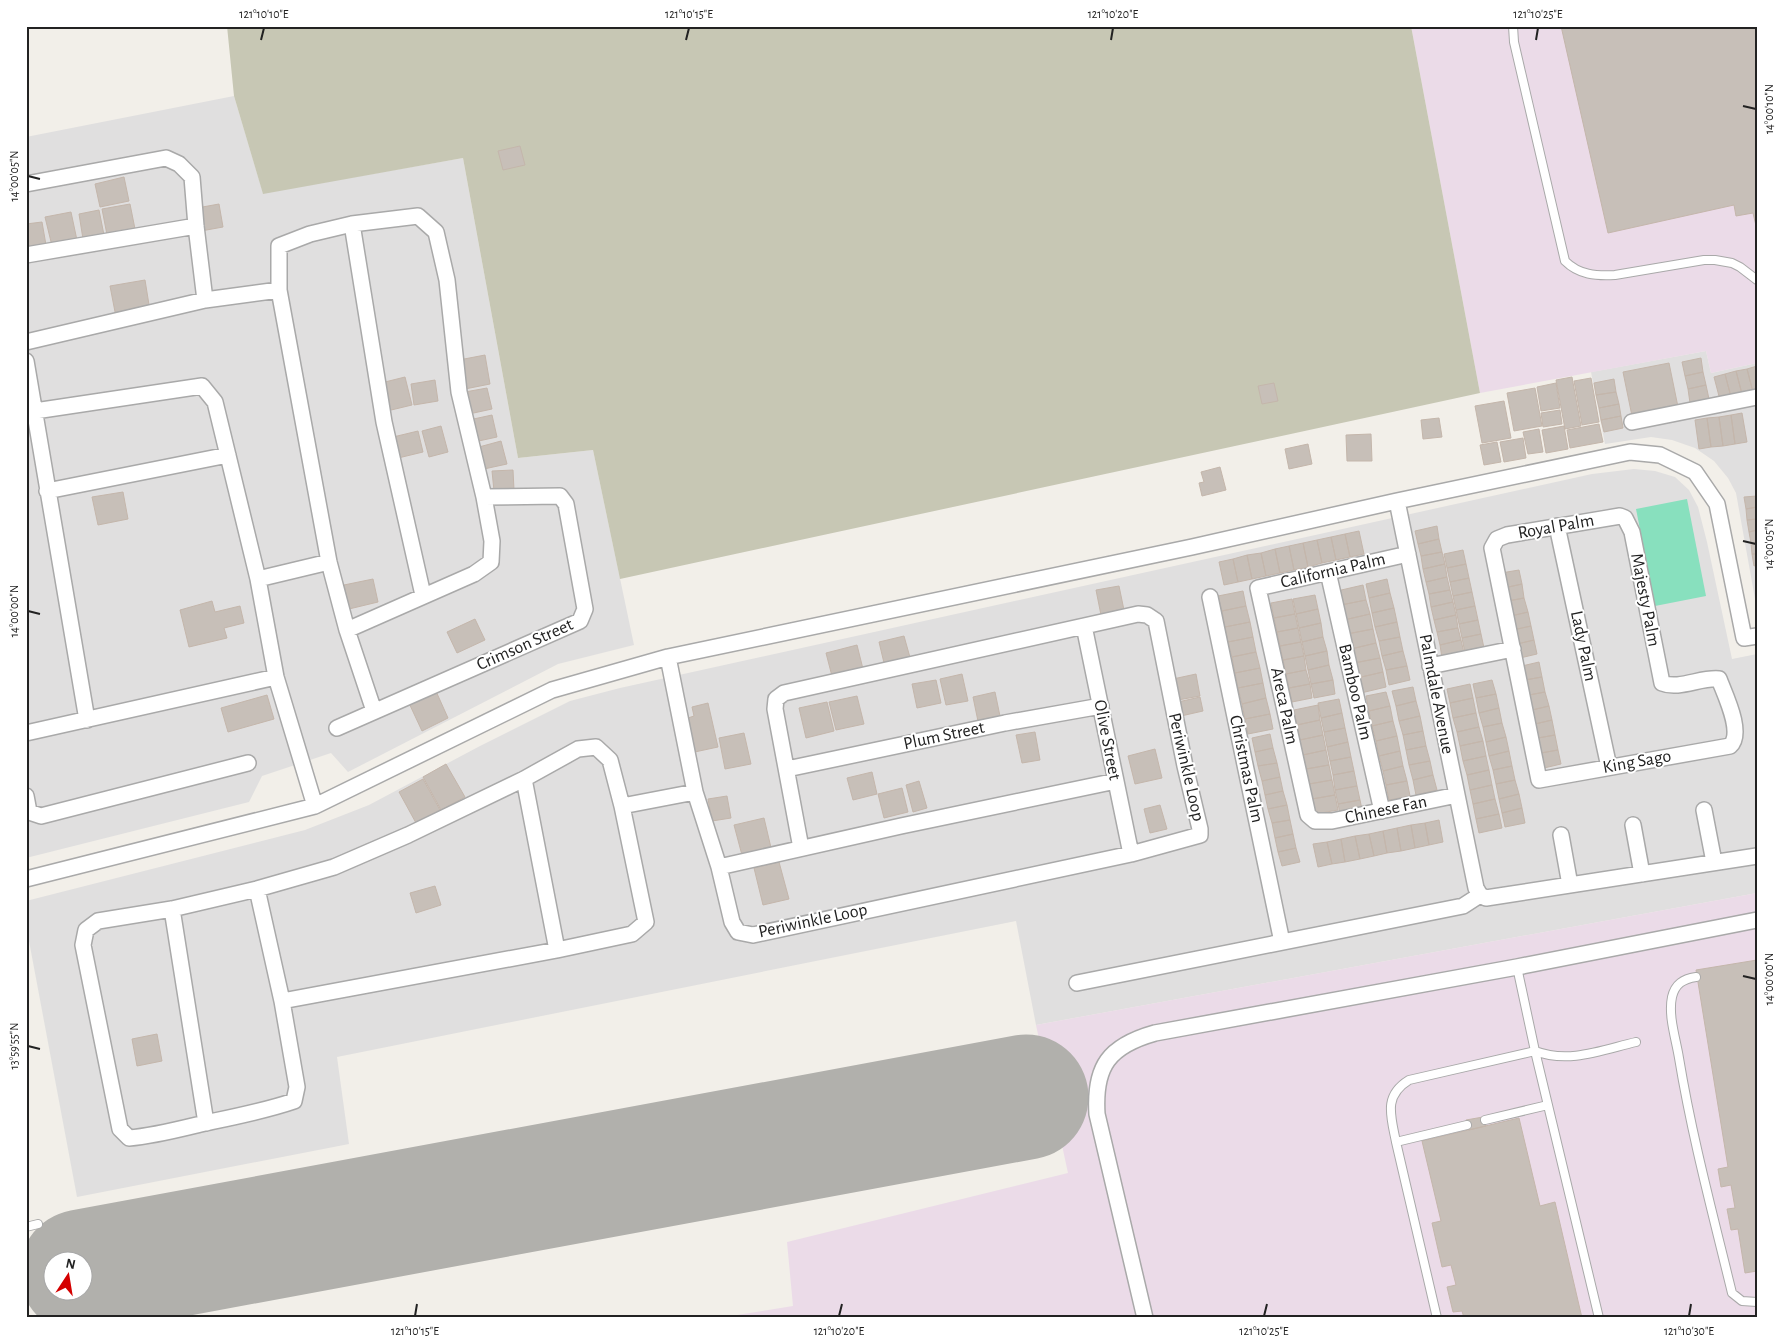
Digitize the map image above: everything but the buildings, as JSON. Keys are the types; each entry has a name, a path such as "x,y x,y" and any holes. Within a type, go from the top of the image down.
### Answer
{"street":[{"path":"26,184 166,158 180,164 192,177 205,300"},
{"path":"347,630 474,574 491,562 492,541 484,497 459,392 447,280 436,232 418,216 352,224 310,234 279,246 279,290 329,562 347,630 374,711"},
{"path":"352,224 384,422 423,595"},
{"path":"26,255 196,226"},
{"path":"26,342 205,300 279,290"},
{"path":"26,361 86,720"},
{"path":"35,411 202,386 215,402 258,579 276,677 315,806"},
{"path":"1632,422 1757,397"},
{"path":"26,879 315,806 552,690 668,657 1192,547 1397,501 1630,452 1660,455 1695,472 1717,504 1744,638 1757,636"},
{"path":"47,491 228,455"},
{"name":"Crimson Street","path":"337,728 580,621 585,609 566,504 560,496 484,497"},
{"name":"Palmdale Avenue","path":"1397,501 1478,892"},
{"name":"Royal Palm","path":"1513,649 1492,548 1497,539 1507,535 1557,526 1620,516 1625,518"},
{"name":"Majesty Palm","path":"1625,518 1632,532 1662,684 1669,686 1710,678 1719,679 1734,721 1734,742"},
{"name":"Lady Palm","path":"1557,526 1609,767"},
{"name":"California Palm","path":"1258,588 1408,554"},
{"path":"258,579 329,562"},
{"name":"Bamboo Palm","path":"1328,572 1382,811"},
{"name":"Areca Palm","path":"1258,588 1308,815 1315,821"},
{"name":"Christmas Palm","path":"1210,597 1282,942"},
{"name":"Periwinkle Loop","path":"719,867 732,922 738,932 754,935 1131,854 1200,835 1156,621 1148,615 1138,614 784,693 776,699 775,709 787,769"},
{"name":"Olive Street","path":"1084,626 1131,854"},
{"path":"1430,666 1513,649"},
{"name":"King Sago","path":"1513,649 1540,780 1730,746 1734,742"},
{"path":"668,657 696,792 719,867 1116,781"},
{"path":"26,733 276,677"},
{"name":"Plum Street","path":"787,769 1006,723 1100,706"},
{"path":"257,889 282,1001 297,1087 294,1102 206,1123 129,1138 120,1129 84,945 86,930 98,921 172,909 257,889 334,867 408,835 524,780 578,749 596,747 610,760 622,806 646,922 632,934 557,950 282,1001"},
{"path":"26,796 30,812 41,816 248,763"},
{"path":"787,769 801,848"},
{"path":"524,780 557,950"},
{"path":"622,806 696,792"},
{"name":"Chinese Fan","path":"1315,821 1332,821 1457,795"},
{"path":"1704,810 1714,862"},
{"path":"1633,825 1642,874"},
{"path":"1561,835 1570,885"},
{"path":"1078,983 1463,906 1478,892 1486,898 1757,856"},
{"path":"172,909 206,1123"},
{"path":"1145,1318 1097,1114 1096,1100 1099,1078 1109,1058 1116,1050 1133,1040 1155,1033 1517,967 1757,920"}],"lane":[{"path":"1514,26 1514,42 1565,261 1577,271 1585,274 1615,275 1704,260 1724,260 1740,266 1757,280"},
{"path":"1517,967 1598,1318"},
{"path":"1696,977 1680,982 1672,1000 1672,1014 1685,1095 1732,1293 1742,1301 1757,1302"},
{"path":"1437,1318 1396,1142 1391,1112 1391,1101 1394,1091 1409,1080 1535,1051 1546,1055 1570,1057 1636,1042"},
{"path":"1485,1120 1548,1105"},
{"path":"1396,1142 1467,1124"},
{"path":"26,1227 38,1224"}],"shaded area":[{"path":"227,26 1411,26 1480,393 620,579 593,450 518,458 463,158 263,194 234,96"},
{"path":"1411,26 1757,26 1757,363 1711,373 1706,351 1480,393"},
{"path":"234,96 263,193 463,158 518,458 593,450 634,645 558,664 348,772 331,753 262,776 249,802 26,858 26,137"},
{"path":"1706,351 1711,373 1757,363 1757,610 1736,493 1728,478 1714,461 1695,448 1672,440 1651,437 1605,444 1591,372"},
{"path":"1634,469 1655,471 1675,477 1689,490 1698,507 1707,542 1732,659 1757,654 1757,893 1036,1025 1016,921 337,1057 349,1144 77,1197 26,925 26,901 305,830 369,805 570,701 620,688 1592,474"},
{"path":"1757,893 1757,1318 718,1318 793,1306 787,1242 1068,1173 1036,1025"}],"green space":[{"path":"1687,499 1706,596 1655,606 1636,509"}],"runway":[{"path":"92,1270 1026,1097"}]}
